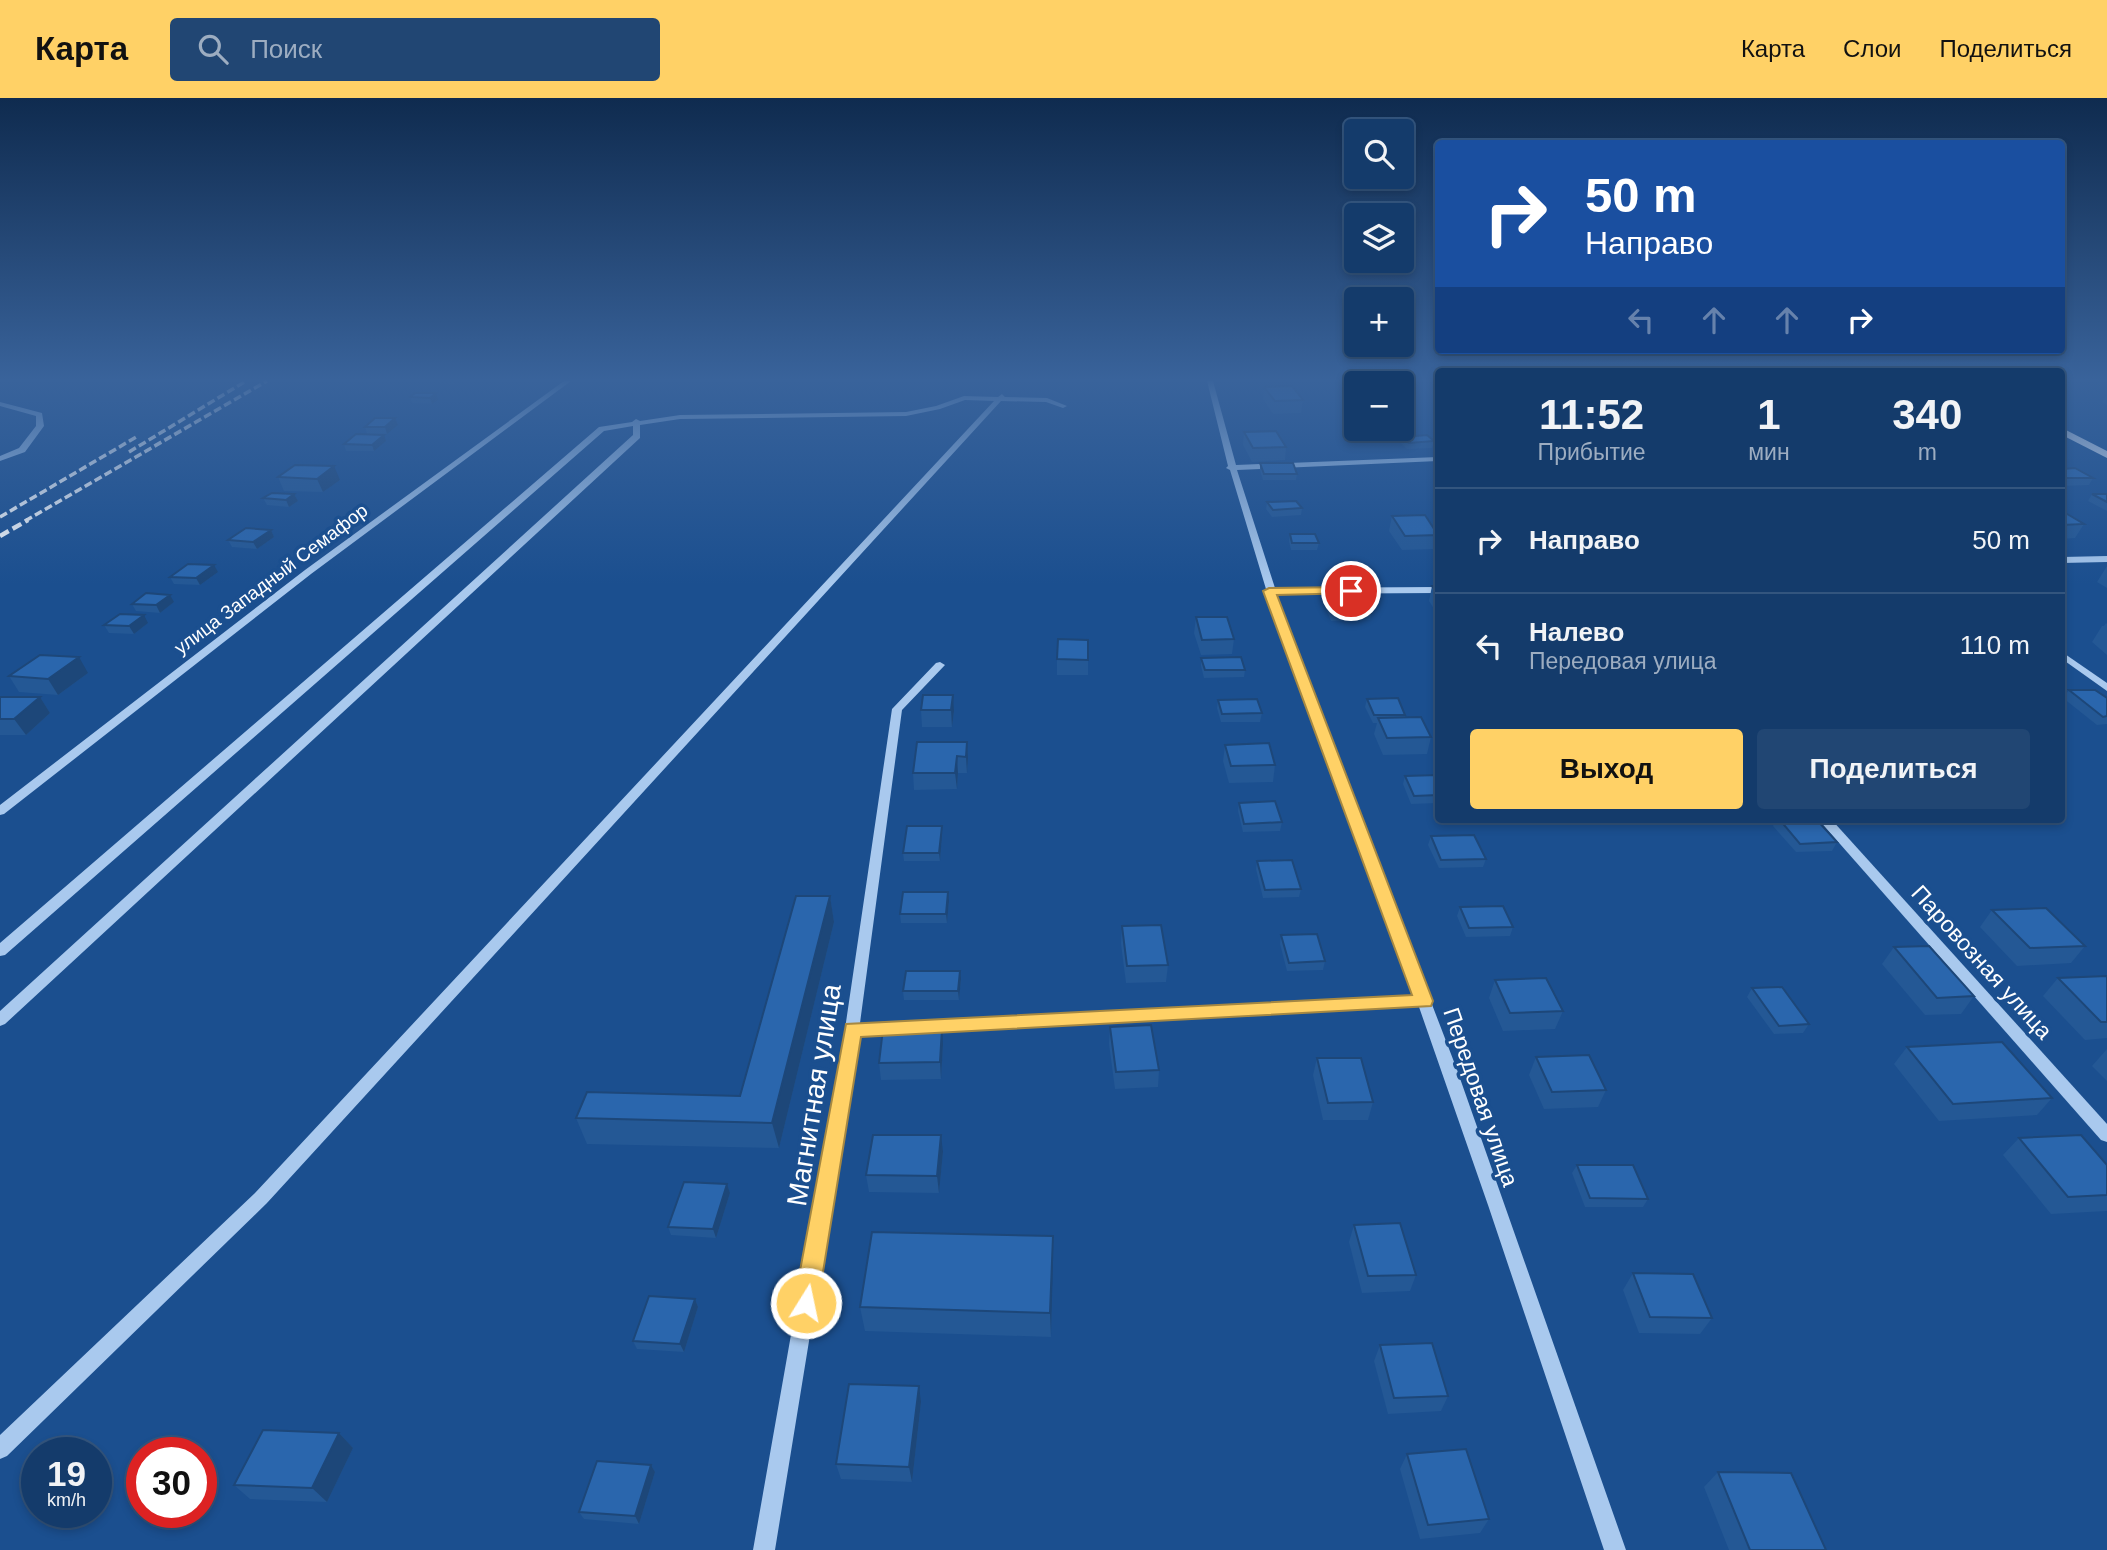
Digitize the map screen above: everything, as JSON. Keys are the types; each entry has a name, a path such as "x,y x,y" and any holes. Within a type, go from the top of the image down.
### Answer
{"street":[{"path":"0,459 23,449"},
{"name":"улица Западный Семафор","path":"0,811 308,572 476,449"},
{"path":"0,951 579,449"},
{"path":"0,1020 624,449"},
{"path":"0,1449 261,1198 954,449"},
{"name":"Передовая улица","path":"1226,449 1269,591 1424,1001 1615,1550"},
{"path":"1230,468 1435,459"},
{"path":"2065,560 2107,559"},
{"path":"1269,591 1435,590"},
{"path":"2065,657 2107,688"},
{"name":"Магнитная улица","path":"764,1550 852,1030 897,709 940,665"},
{"name":"Паровозная улица","path":"1828,823 2107,1135"},
{"path":"852,1030 1424,1001"}],"building":[{"path":"1260,463 1293,463 1297,474 1264,474"},
{"path":"295,465 334,466 317,479 278,477"},
{"path":"2075,468 2093,478 2065,478 2065,469"},
{"path":"272,493 294,494 286,500 263,498"},
{"path":"2092,494 2107,494 2107,502"},
{"path":"1296,501 1302,508 1273,510 1267,502"},
{"path":"2065,513 2084,524 2065,525"},
{"path":"1425,515 1435,535 1405,536 1392,516"},
{"path":"246,528 271,530 253,542 228,540"},
{"path":"1290,534 1315,534 1319,543 1292,543"},
{"path":"188,564 214,565 196,578 170,577"},
{"path":"146,593 170,595 156,605 132,604"},
{"path":"1364,598 1371,613 1332,613 1326,599"},
{"path":"120,614 144,615 129,626 104,625"},
{"path":"1196,617 1227,617 1234,639 1202,640"},
{"path":"1058,639 1088,640 1088,660 1057,659"},
{"path":"40,655 79,657 48,679 9,676"},
{"path":"1241,657 1245,670 1205,670 1201,658"},
{"path":"2069,690 2095,690 2107,698 2107,716 2103,717"},
{"path":"923,695 953,695 951,710 921,710"},
{"path":"0,697 40,697 14,719 0,719"},
{"path":"1398,698 1405,715 1374,715 1367,699"},
{"path":"1257,699 1262,713 1222,714 1218,700"},
{"path":"1421,717 1431,737 1387,738 1378,718"},
{"path":"917,742 967,742 966,757 957,756 955,773 913,773"},
{"path":"1269,743 1275,765 1231,766 1225,745"},
{"path":"1435,775 1435,795 1414,796 1405,776"},
{"path":"1275,801 1282,822 1244,824 1239,803"},
{"path":"1782,823 1820,823 1837,842 1800,844"},
{"path":"907,826 942,826 939,853 903,853"},
{"path":"1474,835 1486,859 1441,860 1431,836"},
{"path":"1292,860 1301,889 1265,890 1257,861"},
{"path":"903,892 948,892 946,914 900,914"},
{"path":"796,896 830,896 772,1123 576,1118 587,1092 740,1096"},
{"path":"1503,906 1513,927 1469,928 1460,907"},
{"path":"2046,908 2085,946 2030,948 1992,910"},
{"path":"1161,925 1168,965 1127,966 1122,926"},
{"path":"1317,934 1325,961 1289,963 1281,935"},
{"path":"1929,946 1974,996 1937,998 1894,947"},
{"path":"906,971 960,971 958,991 903,991"},
{"path":"2107,976 2107,1022 2101,1022 2058,978"},
{"path":"1546,978 1563,1011 1510,1013 1495,980"},
{"path":"1782,987 1809,1024 1779,1026 1752,988"},
{"path":"1151,1025 1159,1070 1116,1072 1110,1027"},
{"path":"942,1028 940,1062 879,1063 883,1029"},
{"path":"2002,1042 2052,1098 1953,1104 1907,1047"},
{"path":"1589,1055 1606,1090 1552,1092 1536,1057"},
{"path":"1317,1058 1361,1058 1373,1102 1328,1103"},
{"path":"873,1135 941,1135 937,1176 866,1175"},
{"path":"2081,1135 2107,1165 2107,1195 2068,1197 2019,1138"},
{"path":"1577,1165 1633,1165 1648,1199 1590,1198"},
{"path":"684,1182 727,1184 713,1229 668,1227"},
{"path":"1400,1223 1416,1275 1368,1276 1354,1225"},
{"path":"872,1232 1053,1236 1050,1313 860,1307"},
{"path":"1633,1273 1693,1274 1712,1318 1650,1317"},
{"path":"649,1296 695,1299 680,1344 633,1341"},
{"path":"1432,1343 1448,1396 1394,1398 1380,1345"},
{"path":"849,1384 919,1386 909,1467 836,1464"},
{"path":"263,1430 339,1433 312,1488 234,1485"},
{"path":"1466,1449 1489,1519 1428,1525 1407,1454"},
{"path":"597,1461 651,1465 635,1516 579,1512"},
{"path":"1718,1472 1791,1473 1826,1550 1750,1550"}],"railway":[{"path":"0,517 116,449"},
{"path":"129,452 134,449"},
{"path":"25,521 150,449"},
{"path":"0,536 28,520"}],"route":[{"path":"806,1303 852,1030 1424,1001 1269,591 1351,591"}]}
